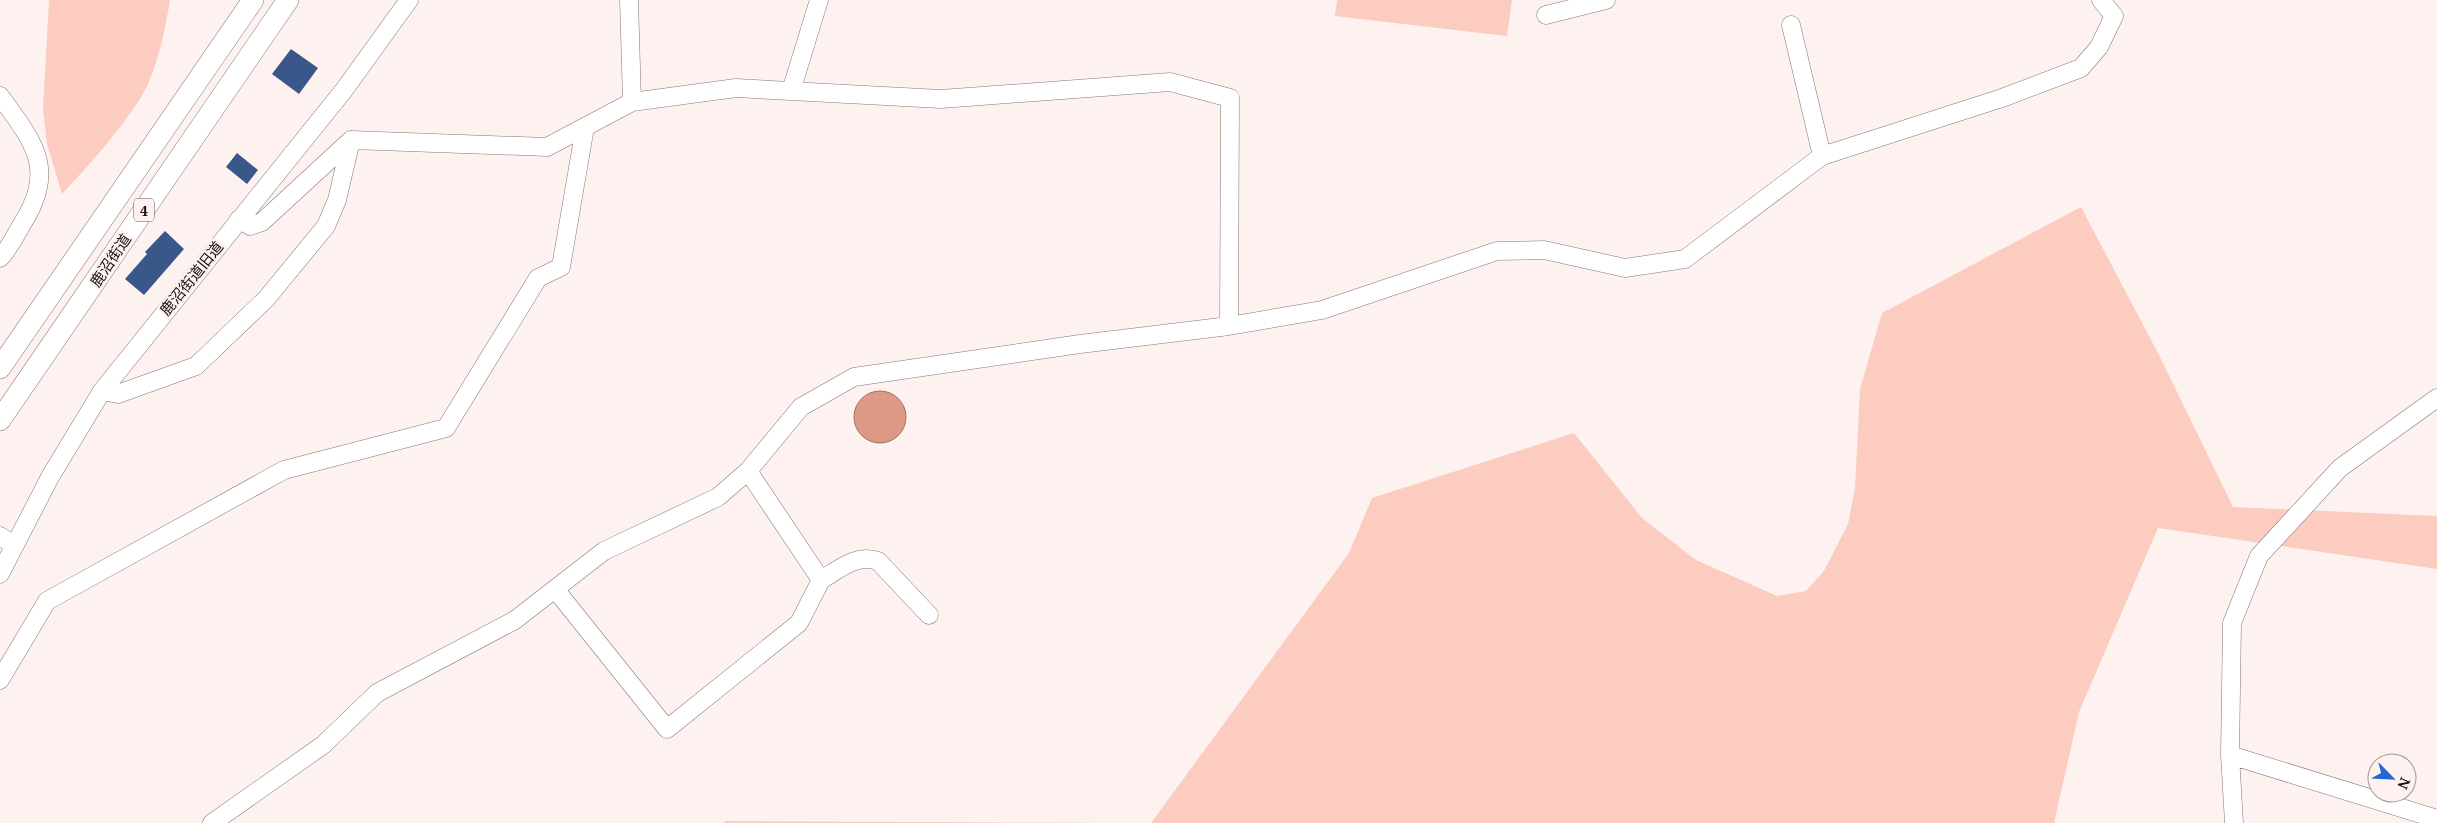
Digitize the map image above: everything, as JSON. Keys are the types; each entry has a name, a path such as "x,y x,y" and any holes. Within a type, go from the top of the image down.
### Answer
{"main road":[{"name":"鹿沼街道","path":"0,368 253,0"},
{"name":"鹿沼街道","path":"0,420 288,0"}],"street":[{"name":"鹿沼街道旧道","path":"0,574 6,540 102,391 371,55 409,0"},
{"path":"629,0 632,102"},
{"path":"791,91 819,0"},
{"path":"1546,15 1606,0"},
{"path":"212,823 323,745 377,693 515,620 604,551 718,497 748,471 801,407 854,376 1080,344 1229,326 1322,310 1497,251 1544,250 1625,268 1685,259 1822,156 2002,98 2081,68 2099,47 2114,16 2101,0"},
{"path":"1791,25 1822,156"},
{"path":"240,219 250,226 262,222 351,140 547,147 632,102 736,88 942,99 1170,82 1230,98 1229,326"},
{"path":"0,96 31,138 41,176 33,207 0,258"},
{"path":"0,680 47,601 284,470 446,428 538,278 562,267 585,127"},
{"path":"102,391 118,394 196,366 266,299 326,226 337,200 351,140"},
{"path":"2234,823 2230,755 2232,623 2259,556 2340,468 2437,398"},
{"path":"748,471 821,580"},
{"path":"555,589 667,729 799,624 821,580 857,559 867,556 878,561 929,615"},
{"path":"2230,755 2437,819"}],"shaded area":[{"path":"49,0 170,0 156,64 140,99 113,136 62,194 47,144 43,109"},
{"path":"1337,0 1512,0 1507,36 1335,16"},
{"path":"2081,207 2160,357 2233,507 2437,516 2437,569 2158,528 2079,712 2054,823 1151,823 1349,553 1372,498 1574,433 1642,518 1696,560 1777,596 1806,591 1824,571 1848,524 1855,488 1860,389 1882,313"},
{"path":"875,391 885,391 899,398 906,412 906,422 899,436 885,443 875,443 865,439 858,432 854,422 854,412 858,402 865,395"},
{"path":"726,821 1118,823 724,823"}],"building":[{"path":"291,49 318,68 299,94 272,74"},
{"path":"237,153 258,170 247,184 226,167"},
{"path":"165,231 184,249 144,295 125,279 147,254 145,252"}]}
